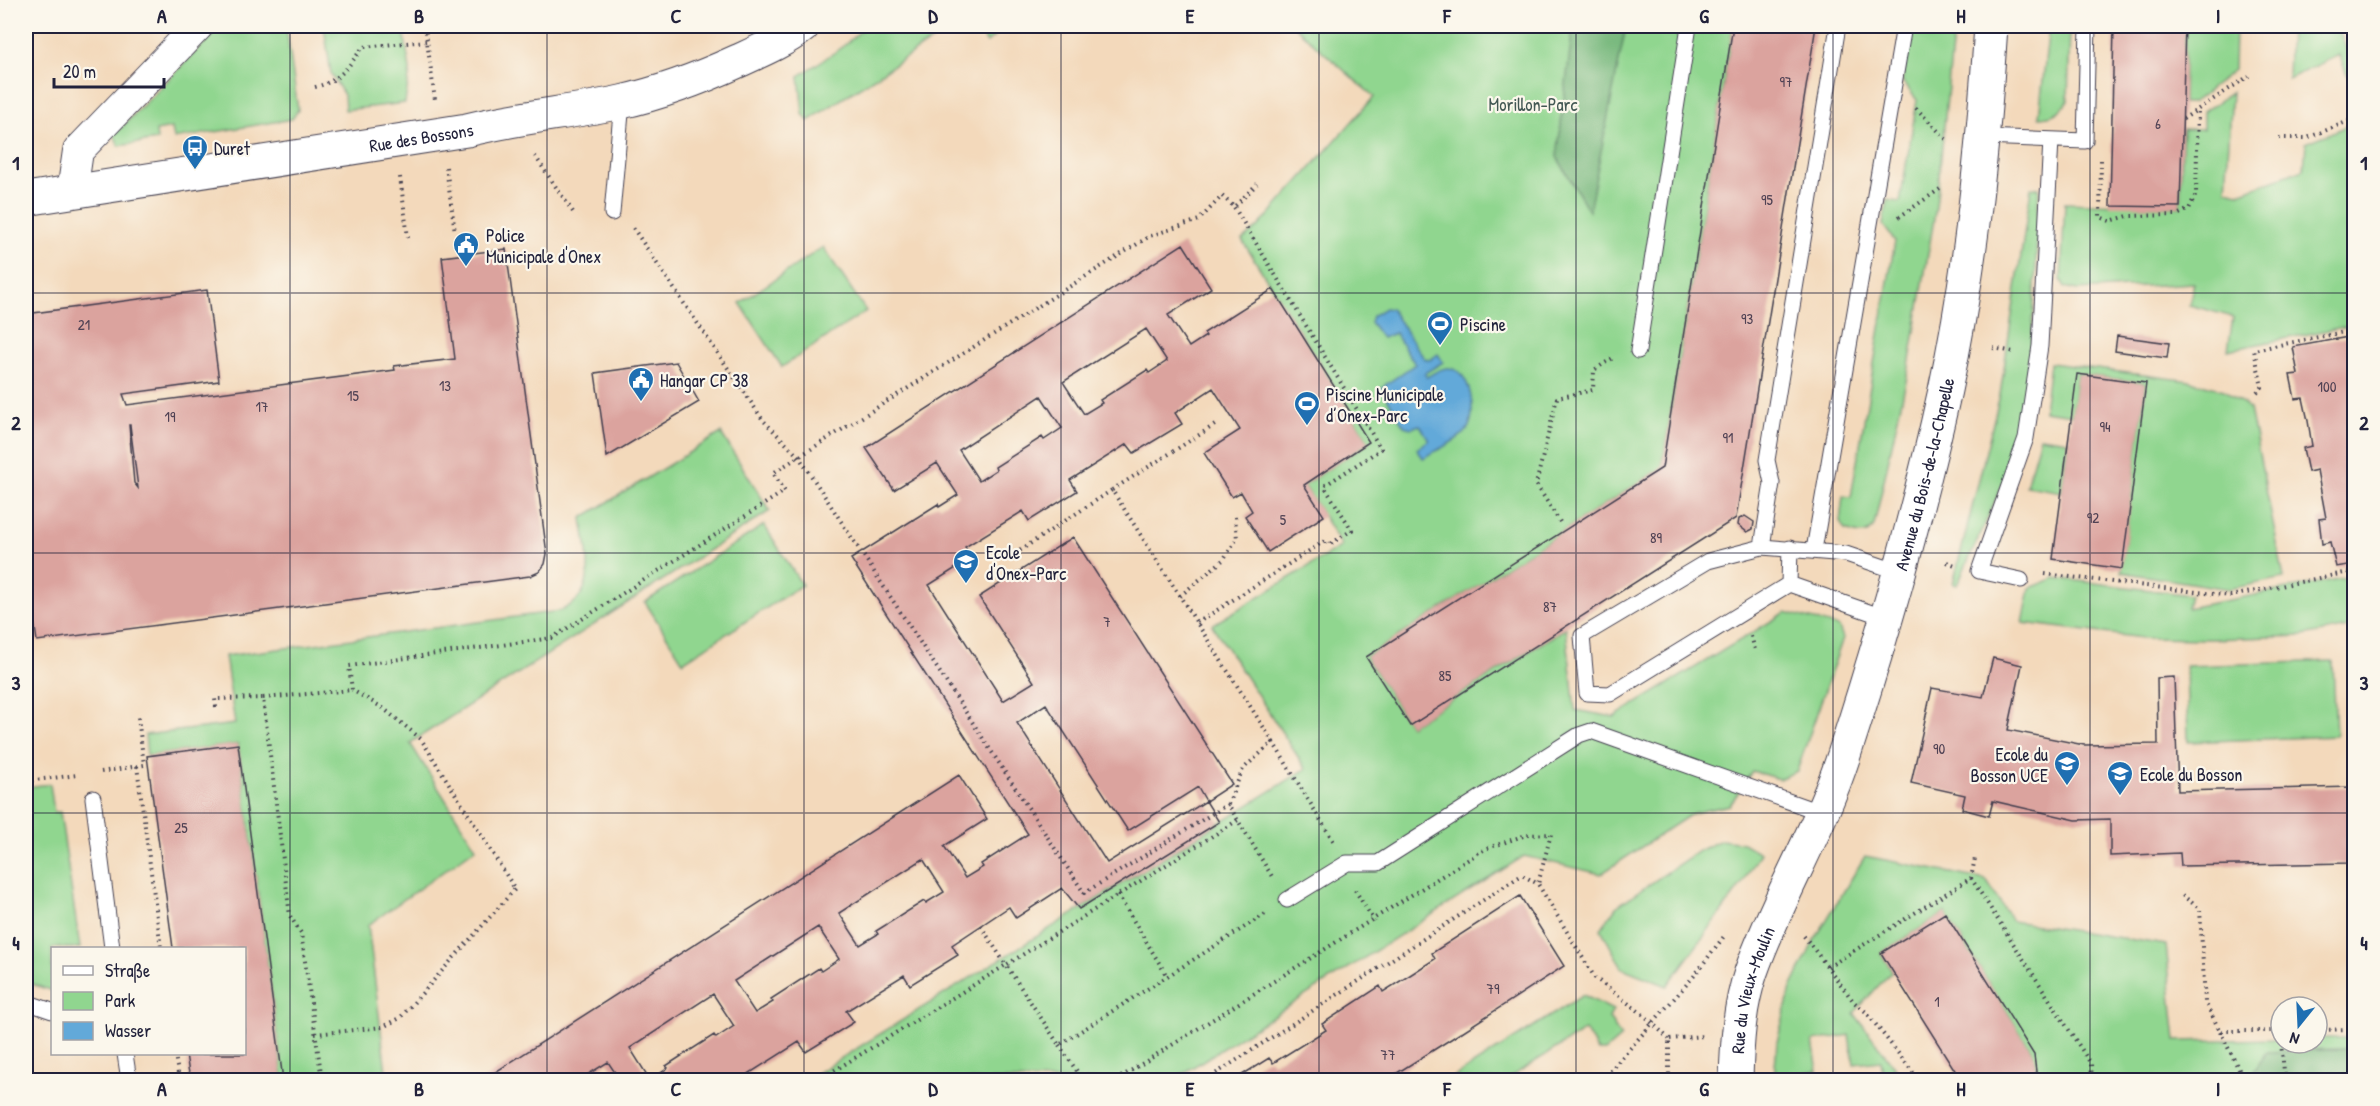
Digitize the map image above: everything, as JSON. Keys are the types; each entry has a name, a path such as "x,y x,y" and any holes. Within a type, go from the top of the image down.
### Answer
{"street":[{"path":"72,192 78,151 198,26"},
{"name":"Rue des Bossons","path":"26,199 467,130 500,122 622,102 719,69 767,48 803,26"},
{"name":"Avenue du Bois-de-la-Chapelle","path":"1780,904 1822,813 1843,758 1918,506 1946,388 1961,303 1982,137 1991,26"},
{"name":"Rue du Vieux-Moulin","path":"1736,1080 1741,1012 1751,972 1780,904"}],"lane":[{"path":"1638,351 1689,26"},
{"path":"1762,547 1772,483 1767,460 1838,26"},
{"path":"1814,550 1904,26"},
{"path":"1982,137 2085,141 2088,26"},
{"path":"612,213 622,102"},
{"path":"2021,580 1979,572 2026,438 2040,346 2051,140"},
{"path":"1790,584 1610,694 1587,693 1582,636 1708,561 1762,547 1790,548 1846,554 1899,572"},
{"path":"1790,548 1790,584"},
{"path":"1790,584 1886,618"},
{"path":"1287,900 1347,862 1378,863 1579,735 1591,731 1822,813"},
{"path":"93,798 112,947"},
{"path":"26,1002 51,1011"},
{"path":"125,1055 129,1080"}],"path":[{"path":"425,26 435,100"},
{"path":"315,87 331,83 349,66 363,47 427,41"},
{"path":"2183,119 2249,76"},
{"path":"1894,85 1951,144"},
{"path":"2085,141 2102,141 2100,217 2110,221 2128,216 2177,215 2189,209 2196,194 2198,108"},
{"path":"2279,138 2307,138 2355,119"},
{"path":"535,156 573,212"},
{"path":"446,167 455,232"},
{"path":"399,173 408,238"},
{"path":"1234,207 1257,184"},
{"path":"1868,239 1946,185"},
{"path":"352,690 349,666 552,638 785,491 773,473 1150,236 1199,220 1222,196 1234,207 1382,449 1324,486 1352,530 1329,545 1326,540 1197,623"},
{"path":"630,224 763,420 799,457 1084,893 1228,804 1243,769 1273,742"},
{"path":"26,284 27,300"},
{"path":"2257,393 2262,387 2254,350 2355,330"},
{"path":"1560,522 1536,484 1557,398 1593,390 1594,370 1626,350 1638,351"},
{"path":"1010,557 1218,423"},
{"path":"1112,490 1347,862"},
{"path":"1180,596 1223,560 1237,539 1235,516"},
{"path":"2021,580 2050,573 2230,596 2355,571"},
{"path":"216,707 215,699 263,698 352,690 383,708 421,739 515,890 400,1018 384,1027 315,1034"},
{"path":"263,698 290,915 301,933 322,1080"},
{"path":"99,772 144,765 138,717"},
{"path":"137,766 161,947"},
{"path":"26,781 89,774"},
{"path":"1059,1045 1287,900 1228,804"},
{"path":"819,1080 1238,820"},
{"path":"1116,1080 1374,921 1485,849 1526,835 1551,834 1538,884"},
{"path":"1975,858 1971,878 2091,1064 2092,1080"},
{"path":"1206,1080 1522,875 1538,884 1594,978 1669,1039"},
{"path":"1828,967 1971,878"},
{"path":"1349,881 1374,921"},
{"path":"1118,895 1167,976"},
{"path":"2182,895 2200,909 2205,1002 2244,1080"},
{"path":"981,926 1083,1080"},
{"path":"1602,1080 1694,976 1727,933"},
{"path":"1804,935 1854,1002 1866,1012 1919,1080"},
{"path":"2329,1030 2355,1029"},
{"path":"2220,1031 2269,1031"},
{"path":"175,1055 179,1080"},
{"path":"2282,1055 2285,1080"}],"green space":[{"path":"221,26 286,26 298,110 292,119 174,139 172,128 156,131 157,140 119,146 114,135"},
{"path":"324,26 403,26 410,70 405,103 345,110 344,95 331,74"},
{"path":"866,26 954,26 808,121 803,114 799,76 841,48"},
{"path":"975,26 1006,26 987,43"},
{"name":"Morillon-Parc","path":"1294,26 1733,26 1662,468 1366,657 1410,726 1566,628 1575,710 1614,717 1786,612 1839,627 1843,638 1797,771 1779,779 1752,771 1730,805 1693,813 1601,874 1524,856 1173,1080 806,1080 1306,769 1212,625 1342,546 1304,485 1369,442 1242,240 1258,227 1374,97"},
{"path":"1573,26 1626,26 1589,211 1557,157"},
{"path":"1915,26 1954,26 1936,207 1908,372 1874,526 1865,534 1858,534 1845,530 1840,522 1843,496 1851,497 1895,241 1883,225 1887,200 1900,202 1917,100 1902,81"},
{"path":"2049,26 2070,26 2068,101 2056,113 2039,117"},
{"path":"2185,26 2235,26 2234,70 2193,103 2183,103"},
{"path":"2290,26 2337,26 2354,68 2354,91 2339,55 2288,79"},
{"path":"2232,92 2226,190 2239,193 2304,169 2306,143 2354,123 2354,325 2228,350 2233,317 2189,305 2194,283 2078,290 2065,287 2061,279 2065,203 2180,207 2183,129 2203,129 2203,112"},
{"path":"2031,188 2039,188 2035,277 2029,366 2020,424 2001,486 1957,585 1953,584 2000,395"},
{"path":"823,247 866,311 782,367 740,303"},
{"path":"2050,363 2190,381 2224,390 2250,409 2284,578 2229,589 2121,572 2146,383 2077,374 2072,415 2044,411"},
{"path":"721,433 770,511 410,743 476,848 368,925 387,1080 283,1080 238,744 147,756 145,735 235,724 225,656 560,611 576,601 586,583 588,561 582,518"},
{"path":"2040,437 2068,441 2062,492 2026,486"},
{"path":"764,525 802,585 683,662 645,602"},
{"path":"2354,576 2354,626 2303,636 2211,639 2143,638 2023,623 2030,588 2055,578 2190,595 2187,608"},
{"path":"2333,661 2336,736 2188,742 2186,666"},
{"path":"50,784 54,812 60,812 80,947 51,947 51,991 26,982 26,787"},
{"path":"1721,840 1743,843 1760,853 1742,884 1667,986 1622,968 1601,929 1616,907 1700,850"},
{"path":"1865,856 1986,880 2012,921 2166,945 2176,1041 2269,1039 2269,1055 2280,1055 2250,1077 2251,1080 2037,1080 2034,1055 1945,913 1881,953 1892,971 1854,1013 1904,1080 1884,1080 1881,1061 1854,1064 1849,1035 1813,1041 1818,1071 1794,1074 1795,1080 1774,1080 1777,1042 1791,988 1815,939"},
{"path":"1583,995 1613,1010 1609,1018 1621,1037 1605,1051 1598,1051 1585,1030 1506,1080 1449,1080"},
{"path":"2354,1037 2354,1080 2251,1080 2250,1077 2267,1052 2269,1055 2329,1055 2329,1050 2346,1049 2346,1038"},
{"path":"2329,1038 2346,1038 2346,1049 2329,1049"}],"water":[{"path":"1385,308 1391,309 1424,358 1430,360 1438,354 1443,362 1425,373 1427,377 1442,369 1456,370 1467,384 1470,393 1472,414 1467,430 1423,458 1417,449 1429,440 1420,425 1411,428 1404,426 1381,388 1415,364 1395,333 1382,338 1370,322 1372,316"}],"building":[{"path":"1733,26 1816,26 1736,518 1410,726 1366,657 1662,468"},
{"path":"2114,26 2185,26 2180,207 2110,206"},
{"path":"1183,244 1211,288 1168,315 1189,347 1206,336 1204,333 1273,289 1369,442 1304,485 1324,516 1268,552 1245,516 1252,511 1241,492 1232,497 1204,453 1240,430 1213,388 1175,413 1182,424 1134,453 1127,444 1070,480 1077,491 1029,521 1023,511 965,547 972,558 929,585 1003,701 1034,682 979,597 1073,537 1232,784 1206,801 1219,822 1079,909 1062,888 1016,918 1009,907 952,945 958,955 910,985 904,975 846,1011 854,1022 806,1052 799,1042 742,1078 743,1080 650,1080 620,1080 608,1062 579,1080 483,1080 959,775 987,819 944,846 965,878 983,867 981,864 1028,834 851,559 938,504 939,507 958,495 937,463 894,490 866,448","holes":["1146,329 1167,361 1149,373 1147,370 1100,400 1102,403 1084,414 1063,382","1041,396 1062,428 1044,440 1042,437 995,467 996,470 979,481 959,450","1046,704 1128,831 1198,787 1206,801 1107,863 1017,723","923,859 944,892 926,903 924,901 876,931 878,934 860,945 839,913","818,927 839,959 821,971 819,968 771,999 773,1002 755,1013 734,981","713,994 734,1026 716,1038 714,1035 666,1066 668,1068 650,1080 630,1048"]},
{"path":"506,249 547,554 545,564 539,572 530,576 37,641 31,602 26,603 26,314 207,290 219,381 123,394 127,405 395,370 394,366 455,359 442,257","holes":["130,425 138,488 134,483"]},
{"path":"2117,336 2169,343 2167,358 2115,351"},
{"path":"2354,336 2354,564 2336,567 2330,542 2322,544 2319,519 2326,518 2317,470 2308,472 2303,448 2312,446 2308,421 2303,398 2295,399 2290,375 2298,374 2293,347"},
{"path":"676,362 699,402 607,457 595,373"},
{"path":"2077,374 2146,383 2122,569 2053,559"},
{"path":"1745,516 1754,522 1753,529 1747,532 1738,525 1739,519"},
{"path":"1993,658 2022,665 2008,730 2084,745 2158,744 2157,678 2174,677 2178,791 2354,787 2354,860 2351,860 2351,863 2181,866 2180,853 2110,856 2110,819 2076,820 1993,801 1989,816 1962,809 1965,795 1911,783 1932,688 1983,697"},
{"path":"238,744 283,1080 190,1080 186,1055 246,1055 246,947 173,947 147,756"},
{"path":"1520,896 1564,966 1451,1039 1386,1080 1234,1080 1269,1058 1273,1063 1326,1030 1322,1024 1380,986 1383,992 1435,959 1432,953"},
{"path":"1945,913 2034,1055 2037,1080 1961,1080 1881,953"}],"place":[{"name":"Duret","path":"195,171"},
{"name":"Police Municipale d'Onex","path":"466,268"},
{"name":"Piscine","path":"1440,347"},
{"name":"Hangar CP 38","path":"641,403"},
{"name":"Piscine Municipale d’Onex-Parc","path":"1307,427"},
{"name":"Ecole d'Onex-Parc","path":"966,585"},
{"name":"Ecole du Bosson UCE","path":"2067,787"},
{"name":"Ecole du Bosson","path":"2120,797"}]}
